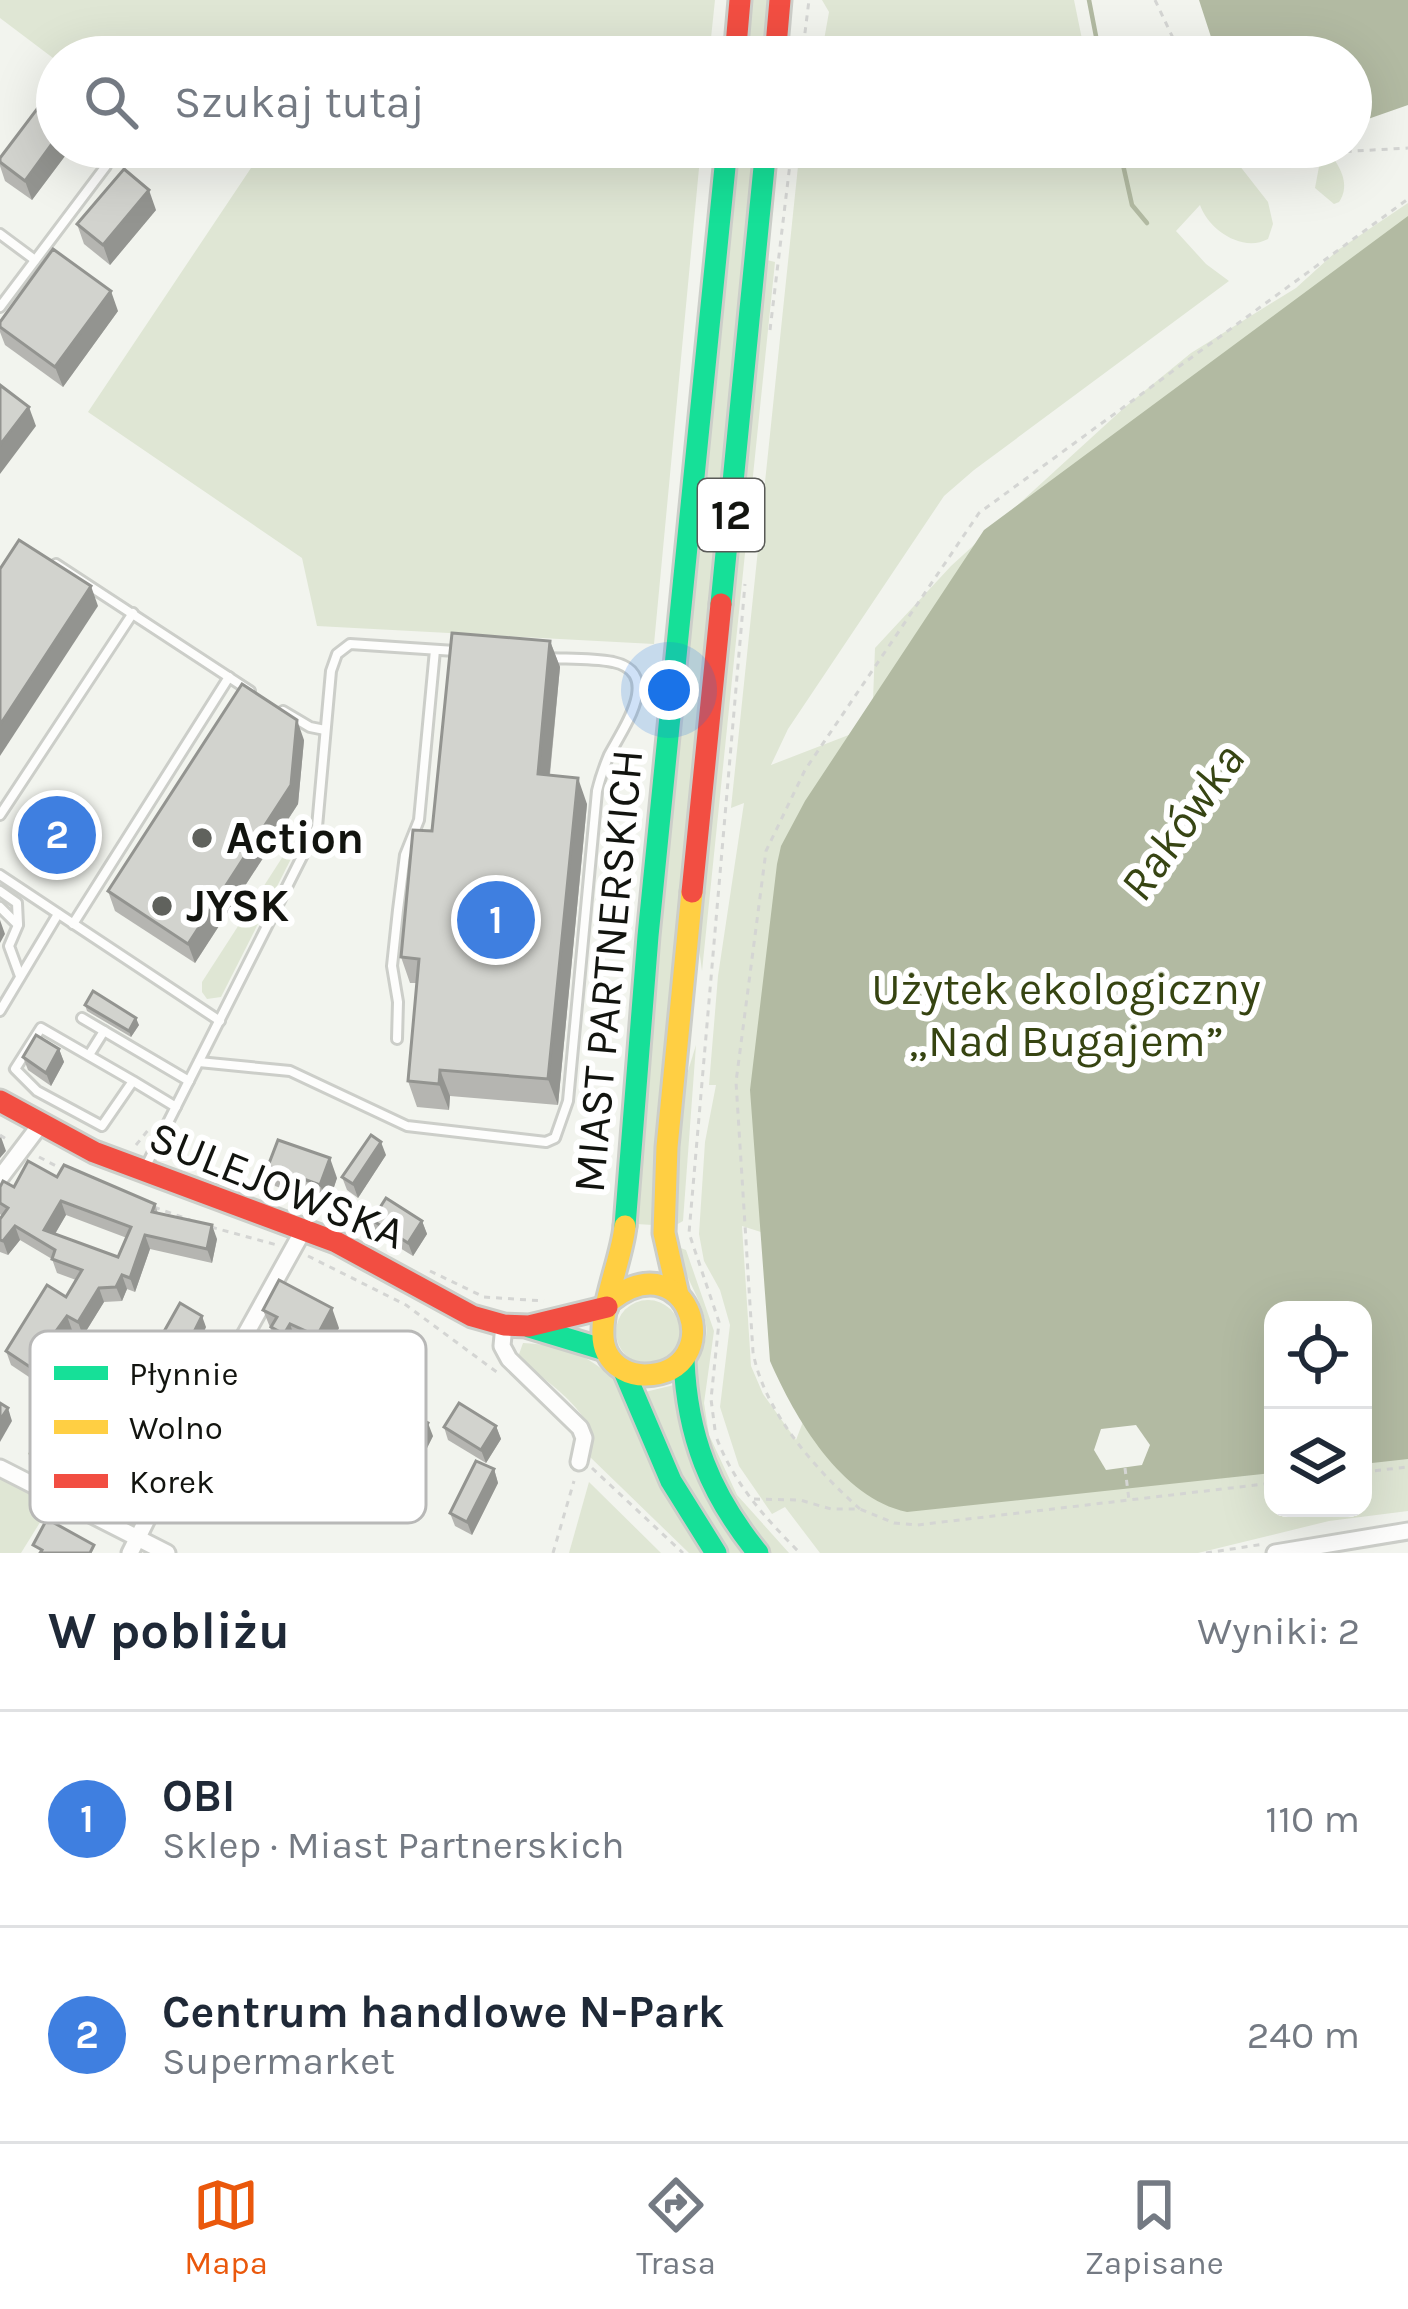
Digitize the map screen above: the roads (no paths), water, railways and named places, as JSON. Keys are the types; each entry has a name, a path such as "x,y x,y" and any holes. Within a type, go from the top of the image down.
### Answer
{"main road":[{"path":"737,36 740,0"},
{"path":"777,36 780,0"},
{"name":"MIAST PARTNERSKICH","path":"609,1304 623,1248 646,956 725,168"},
{"name":"MIAST PARTNERSKICH","path":"678,1295 664,1233 676,1046 764,168"},
{"name":"SULEJOWSKA","path":"8,1106 143,1172 304,1229 364,1256 458,1311 503,1325 529,1326 588,1315 609,1304"},
{"path":"609,1304 640,1284 656,1284 678,1295"},
{"name":"12","path":"678,1295 694,1325 684,1360 685,1412 699,1463 717,1498 758,1553"},
{"name":"12","path":"605,1350 600,1333 609,1304"},
{"name":"SULEJOWSKA","path":"529,1326 605,1350"},
{"path":"605,1350 624,1371 671,1481 716,1553"},
{"path":"624,1371 661,1376 684,1360"}],"street":[{"path":"0,1178 40,1125"},
{"path":"248,1331 304,1229"},
{"path":"503,1325 502,1346 509,1359 580,1428 584,1438 580,1459"},
{"path":"0,1468 30,1486"},
{"path":"94,1523 133,1546 166,1553"},
{"path":"1275,1553 1408,1531"}],"lane":[{"path":"0,308 104,168"},
{"path":"0,234 35,260"},
{"path":"47,559 262,698"},
{"path":"0,815 133,613"},
{"path":"143,1172 317,827 331,671 342,648 357,644 473,652"},
{"path":"397,1039 392,966 405,855 418,820 435,650"},
{"path":"199,1062 290,1071 407,1126 546,1142 555,1138 568,1102 597,791 607,759 638,703 637,682 628,668 615,662 538,657"},
{"path":"74,925 229,677"},
{"path":"279,709 310,727 326,730"},
{"path":"0,875 220,1021"},
{"path":"0,892 16,903 18,925 9,946 20,978"},
{"path":"0,907 18,925"},
{"path":"0,1011 58,914"},
{"path":"82,1018 189,1081"},
{"path":"133,1081 103,1126 37,1090 15,1069 41,1028 89,1055 133,1081 176,1107"},
{"path":"89,1055 104,1031"},
{"path":"8,1106 37,1090"}],"water":[{"path":"1199,0 1408,0 1408,105 1372,118 1372,36 1211,36"},
{"name":"Użytek ekologiczny „Nad Bugajem”","path":"1408,216 1408,1459 1372,1463 1372,1301 1264,1301 1264,1474 907,1512 861,1491 841,1473 807,1430 770,1361 750,1090 781,846 805,801 984,530"}],"waterway":[{"path":"1089,0 1096,36"},
{"path":"1124,168 1132,205 1147,223"}],"place":[{"name":"Centrum handlowe N-Park","path":"57,835"},
{"name":"Action","path":"202,838"},
{"name":"JYSK","path":"162,906"},
{"name":"OBI","path":"496,920"}],"water label":[{"name":"Rakówka","path":"1182,822"}]}
